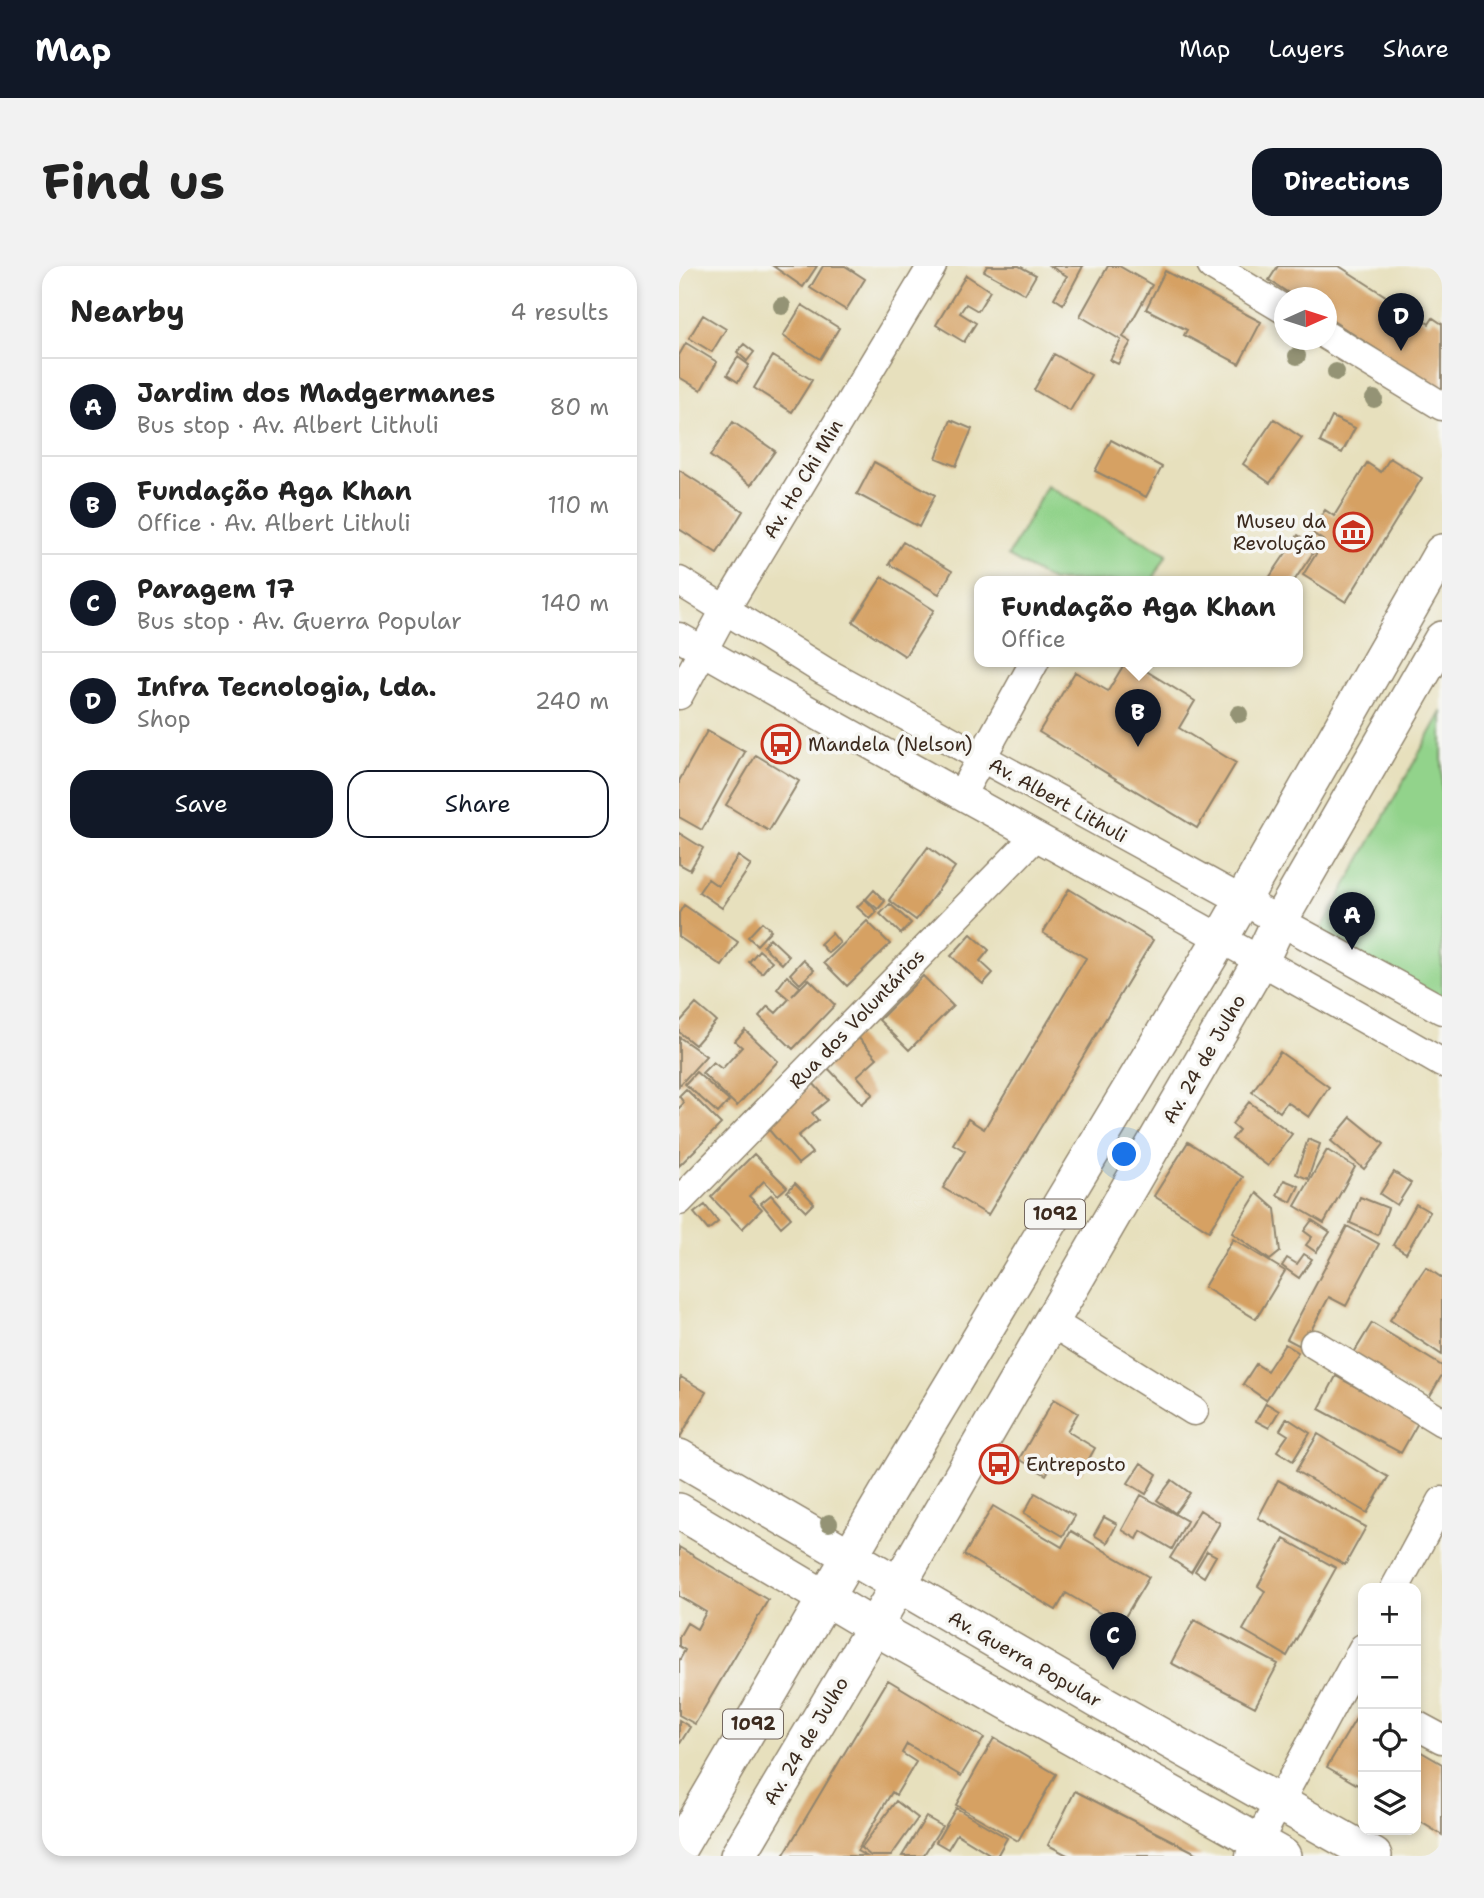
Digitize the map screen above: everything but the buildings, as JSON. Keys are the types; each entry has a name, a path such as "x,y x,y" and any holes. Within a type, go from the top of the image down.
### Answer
{"main road":[{"name":"1092","path":"849,1558 1243,901 1442,552"},
{"name":"Av. 24 de Julho","path":"738,1856 1261,960 1279,922 1442,639"},
{"name":"Av. Guerra Popular","path":"679,1457 849,1558 1374,1856"},
{"path":"679,1511 874,1627 1264,1851"},
{"path":"826,1599 849,1558"},
{"name":"1092","path":"679,1848 826,1599"}],"street":[{"name":"Av. Ho Chi Min","path":"679,695 726,608 932,266"},
{"path":"1212,266 1246,275 1274,300"},
{"path":"1337,342 1442,406"},
{"name":"Av. Albert Lithuli","path":"679,580 824,671 1442,1010"},
{"path":"679,637 1442,1063"},
{"path":"961,795 1032,667"},
{"name":"Rua dos Voluntários","path":"679,1201 1035,837"},
{"path":"1051,1322 1194,1411"},
{"path":"1314,1344 1442,1422"},
{"path":"1398,1583 1442,1501"},
{"path":"1264,1851 1280,1802 1353,1692 1358,1670"},
{"path":"1421,1728 1442,1739"}],"green space":[{"path":"1047,486 1167,554 1155,576 1043,576 1008,556"},
{"path":"1442,712 1442,1010 1316,939"}],"place":[{"name":"Infra Tecnologia, Lda.","path":"1401,351"},
{"name":"Museu da Revolução","path":"1353,532"},
{"name":"Mandela (Nelson)","path":"781,744"},
{"name":"Fundação Aga Khan","path":"1138,747"},
{"name":"Jardim dos Madgermanes","path":"1352,950"},
{"name":"Entreposto","path":"999,1464"},
{"name":"Paragem 17","path":"1113,1670"}]}
